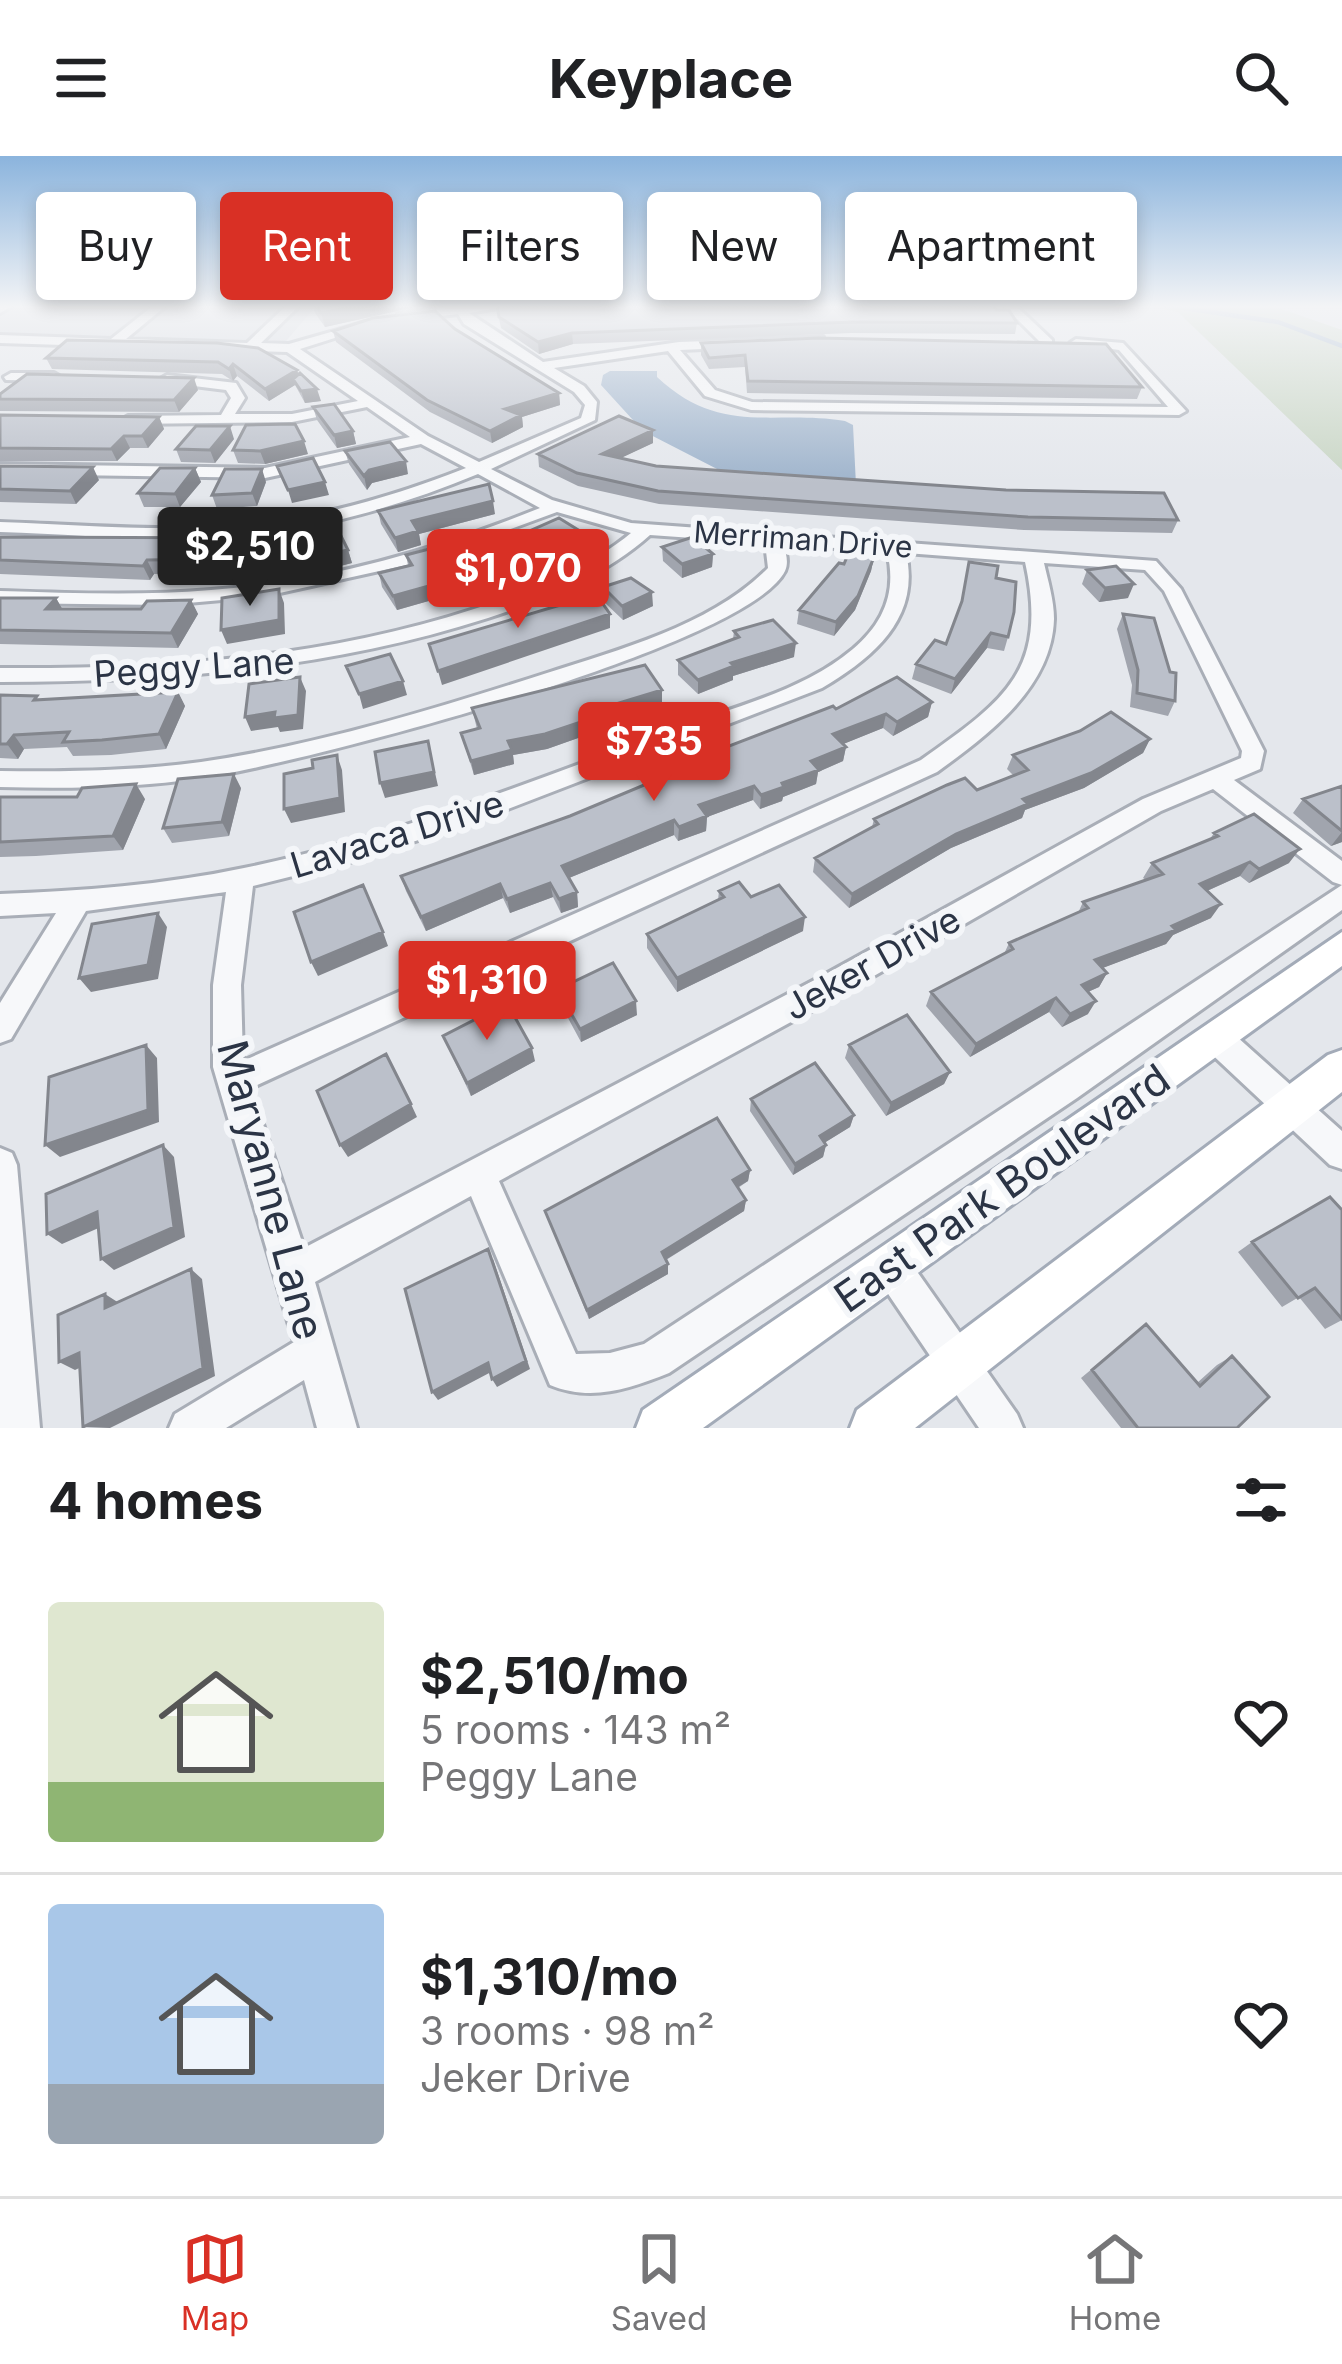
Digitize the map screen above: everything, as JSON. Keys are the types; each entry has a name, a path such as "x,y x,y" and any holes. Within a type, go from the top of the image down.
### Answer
{"main road":[{"name":"East Park Boulevard","path":"661,1428 1342,947"},
{"path":"875,1428 1342,1069"}],"street":[{"name":"Merriman Drive","path":"318,364 367,404 423,439 556,507 588,518 647,528 1150,566 1172,590 1253,752 1252,763 1218,780"},
{"path":"0,527 192,530 300,523 397,500 487,469 588,420 592,406 579,389 538,364"},
{"path":"541,366 553,364"},
{"path":"686,364 710,393 751,406 1179,411 1138,364"},
{"path":"8,375 75,377"},
{"path":"147,378 211,380 231,386 238,398 224,421"},
{"path":"109,420 292,418 367,404"},
{"path":"0,469 265,473 423,439"},
{"path":"0,597 164,599 316,583 478,539 556,507"},
{"name":"Peggy Lane","path":"0,675 150,675 233,669 397,641 530,596 628,547 647,528"},
{"path":"0,779 201,770 374,734 573,672 685,630 756,591 776,572 778,554 772,538"},
{"name":"Lavaca Drive","path":"0,905 241,879 484,812 829,675 858,656 892,615 902,569 895,547"},
{"path":"232,1081 929,766 984,726 1017,690 1040,643 1044,619 1034,556"},
{"path":"1218,780 1342,875"},
{"name":"Jeker Drive","path":"294,1273 856,972 1152,805 1218,780"},
{"name":"Maryanne Lane","path":"241,879 225,1025 232,1081 294,1273 337,1428"},
{"path":"478,1173 564,1371 580,1376 621,1371 655,1359 1342,896"},
{"path":"0,1029 80,898"},
{"path":"1215,1037 1342,1153"},
{"path":"0,1165 20,1428"},
{"path":"891,1266 1003,1428"},
{"path":"189,1428 316,1352"}],"green space":[{"path":"1232,364 1342,364 1342,470"}],"water":[{"path":"657,371 657,377 680,396 726,414 845,421 853,425 856,485 719,470 643,431 601,385 603,375"}],"building":[{"path":"233,364 287,364 297,370 265,389"},
{"path":"378,364 512,364 559,393 505,409 521,415 490,431 427,400"},
{"path":"746,364 1123,364 1142,387 748,381"},
{"path":"300,373 317,389 301,391 293,379"},
{"path":"27,374 194,378 174,400 0,399 0,394"},
{"path":"334,404 353,431 334,435 313,407"},
{"path":"0,415 159,417 142,436 124,436 111,449 0,448"},
{"path":"619,416 653,430 602,454 656,466 1006,490 1164,493 1178,520 1028,517 658,491 577,473 538,454"},
{"path":"295,424 304,441 260,451 233,450 246,425"},
{"path":"196,426 230,426 210,450 176,449"},
{"path":"390,442 406,461 369,470 364,476 345,451"},
{"path":"313,458 325,482 288,490 277,466"},
{"path":"0,466 93,467 70,491 0,489"},
{"path":"160,468 195,468 175,494 138,493"},
{"path":"225,469 262,469 252,493 212,495"},
{"path":"489,484 493,501 412,521 418,531 395,538 378,511"},
{"path":"559,518 580,531 546,546 525,533"},
{"path":"334,522 348,550 328,554 314,527"},
{"path":"0,537 279,538 279,561 225,562 226,543 216,559 147,560 143,566 0,560"},
{"path":"693,537 713,554 682,564 662,547"},
{"path":"493,541 511,563 393,596 379,573 412,565 406,555 429,549 435,557"},
{"path":"849,552 874,557 858,596 836,622 799,610 839,563 844,564"},
{"path":"969,562 998,566 996,578 1016,582 1014,612 1008,637 991,633 955,679 916,664 935,640 946,644 962,601"},
{"path":"1116,566 1134,584 1105,588 1087,570"},
{"path":"631,578 652,592 622,606 603,587"},
{"path":"279,589 279,620 221,630 222,598"},
{"path":"593,590 610,614 438,671 429,644 557,606 554,603"},
{"path":"0,598 56,598 46,609 141,609 147,601 191,600 171,633 0,630"},
{"path":"1123,614 1154,618 1170,672 1176,673 1175,701 1137,693 1138,670"},
{"path":"773,620 796,643 731,663 734,666 698,680 678,660 739,637 734,631"},
{"path":"390,654 403,681 359,694 346,666"},
{"path":"645,665 662,690 589,712 593,718 545,734 508,741 512,750 471,761 461,733 480,728 472,708"},
{"path":"300,677 298,715 274,718 275,712 245,717 249,684"},
{"path":"897,677 932,702 897,722 886,714 833,734 846,747 811,761 819,770 782,783 784,787 761,795 754,786 699,805 707,816 679,827 674,820 562,866 577,892 559,899 550,883 507,899 500,884 421,917 401,876 570,816 649,783 646,778 833,706 836,709"},
{"path":"178,692 159,734 63,742 69,732 14,735 7,744 0,744 0,695 37,696 34,700"},
{"path":"1111,712 1150,739 1091,773 1023,799 1028,804 956,834 852,894 815,858 878,824 874,819 947,785 965,778 977,790 1028,770 1013,755 1080,731"},
{"path":"428,741 434,772 380,783 375,752"},
{"path":"337,755 340,798 284,809 284,774 313,768 312,760"},
{"path":"234,774 222,822 163,828 178,779"},
{"path":"136,784 113,836 0,842 0,797 77,797 82,788"},
{"path":"1342,786 1342,831 1303,799"},
{"path":"1254,814 1300,849 1259,869 1250,862 1200,884 1221,904 1172,926 1176,930 1095,960 1107,973 1082,985 1096,1001 1070,1014 1056,998 976,1044 931,992 1013,949 1009,943 1088,908 1083,902 1163,874 1152,863 1218,836 1214,833"},
{"path":"739,882 751,897 779,885 805,917 677,978 647,934 724,897 719,891"},
{"path":"363,885 383,932 311,962 294,912"},
{"path":"158,913 148,965 79,978 92,924"},
{"path":"613,963 636,1001 580,1029 560,994 548,1000 536,979 564,966 573,982"},
{"path":"507,1003 532,1048 467,1083 443,1036"},
{"path":"907,1015 950,1072 891,1103 849,1045"},
{"path":"146,1045 148,1110 45,1145 49,1077"},
{"path":"386,1054 411,1104 340,1145 317,1091"},
{"path":"815,1063 854,1115 820,1136 826,1145 795,1164 751,1099"},
{"path":"717,1118 750,1170 733,1180 746,1200 662,1252 668,1264 587,1310 545,1211"},
{"path":"163,1145 174,1227 101,1259 97,1212 47,1234 46,1194"},
{"path":"1330,1197 1342,1210 1342,1319 1315,1288 1298,1298 1252,1242"},
{"path":"488,1249 526,1361 492,1379 488,1363 432,1392 405,1289"},
{"path":"191,1269 203,1368 83,1427 79,1353 59,1362 58,1315 105,1294 105,1308"},
{"path":"1146,1324 1200,1386 1232,1356 1269,1397 1237,1428 1138,1428 1092,1370"}]}
